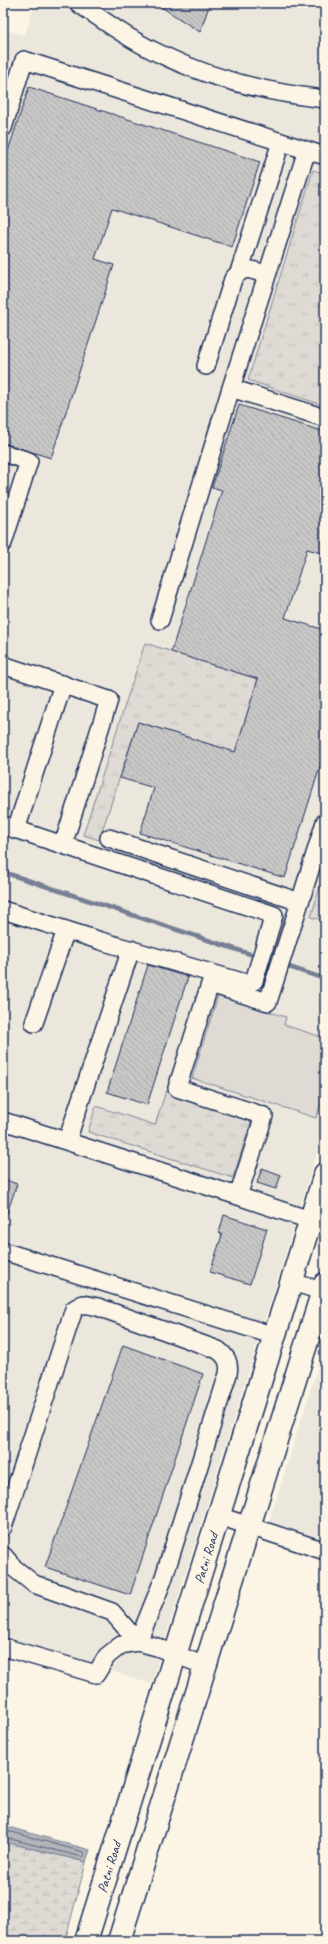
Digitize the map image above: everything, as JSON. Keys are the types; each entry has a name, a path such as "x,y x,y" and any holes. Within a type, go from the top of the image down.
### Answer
{"main road":[{"name":"Patni Road","path":"86,1941 292,1282 318,1222 325,1174"},
{"path":"119,1941 324,1289"}],"lane":[{"path":"78,3 122,34 158,53 195,69 267,90 325,99"},
{"path":"3,128 24,60 325,156"},
{"path":"206,366 233,279 239,272 281,142"},
{"path":"160,620 231,388 307,150"},
{"path":"239,272 246,269 267,275"},
{"path":"231,388 325,418"},
{"path":"3,453 29,461 3,543"},
{"path":"3,665 110,700 63,844"},
{"path":"63,684 10,828 63,844 274,915 292,925"},
{"path":"238,1196 264,1116 177,1088 210,984 268,1002 325,822"},
{"path":"109,838 300,902"},
{"path":"3,910 249,984 254,981 257,974 274,915"},
{"path":"34,1023 66,930"},
{"path":"67,1142 131,949"},
{"path":"3,1121 318,1222"},
{"path":"3,1251 275,1336"},
{"path":"292,1282 324,1289"},
{"path":"3,1527 74,1309 83,1304 98,1307 218,1350 225,1356 229,1365 228,1374 163,1580 138,1642"},
{"path":"219,1516 325,1551"},
{"path":"3,1554 14,1568 34,1584 112,1612 138,1642"},
{"path":"3,1647 96,1674 107,1656 121,1645 138,1642 157,1647 205,1666"}],"shaded area":[{"path":"35,3 325,3 325,1126 151,1684 3,1636 3,29 25,35"},
{"path":"325,1345 325,1544 267,1528"}],"green space":[{"path":"313,170 325,174 325,406 248,380"},
{"path":"145,643 258,679 235,752 138,722 99,840 83,835"},
{"path":"325,869 325,921 311,917"},
{"path":"218,996 286,1017 284,1025 325,1038 325,1091 316,1118 192,1078"},
{"path":"166,1091 252,1119 233,1178 88,1132 96,1106 155,1125"},
{"path":"10,1843 86,1862 65,1941 3,1941 3,1848"}],"water":[{"path":"3,1828 12,1828 90,1850 86,1862 10,1843 3,1848"}],"building":[{"path":"155,3 210,3 200,32"},
{"path":"29,87 260,162 232,247 112,208 95,259 114,265 51,458 3,443 3,166"},
{"path":"239,405 325,432 325,554 307,549 285,618 325,630 325,751 285,878 140,833 154,788 120,778 138,722 235,752 258,679 171,652 222,490 212,487"},
{"path":"148,965 188,977 147,1105 107,1092"},
{"path":"262,1168 281,1175 276,1189 257,1183"},
{"path":"3,1179 17,1184 5,1219 3,1218"},
{"path":"224,1215 267,1229 250,1284 210,1272 222,1235 219,1233"},
{"path":"123,1345 203,1374 130,1595 45,1567"}],"waterway":[{"path":"3,872 250,954"},
{"path":"283,965 325,979"}]}
